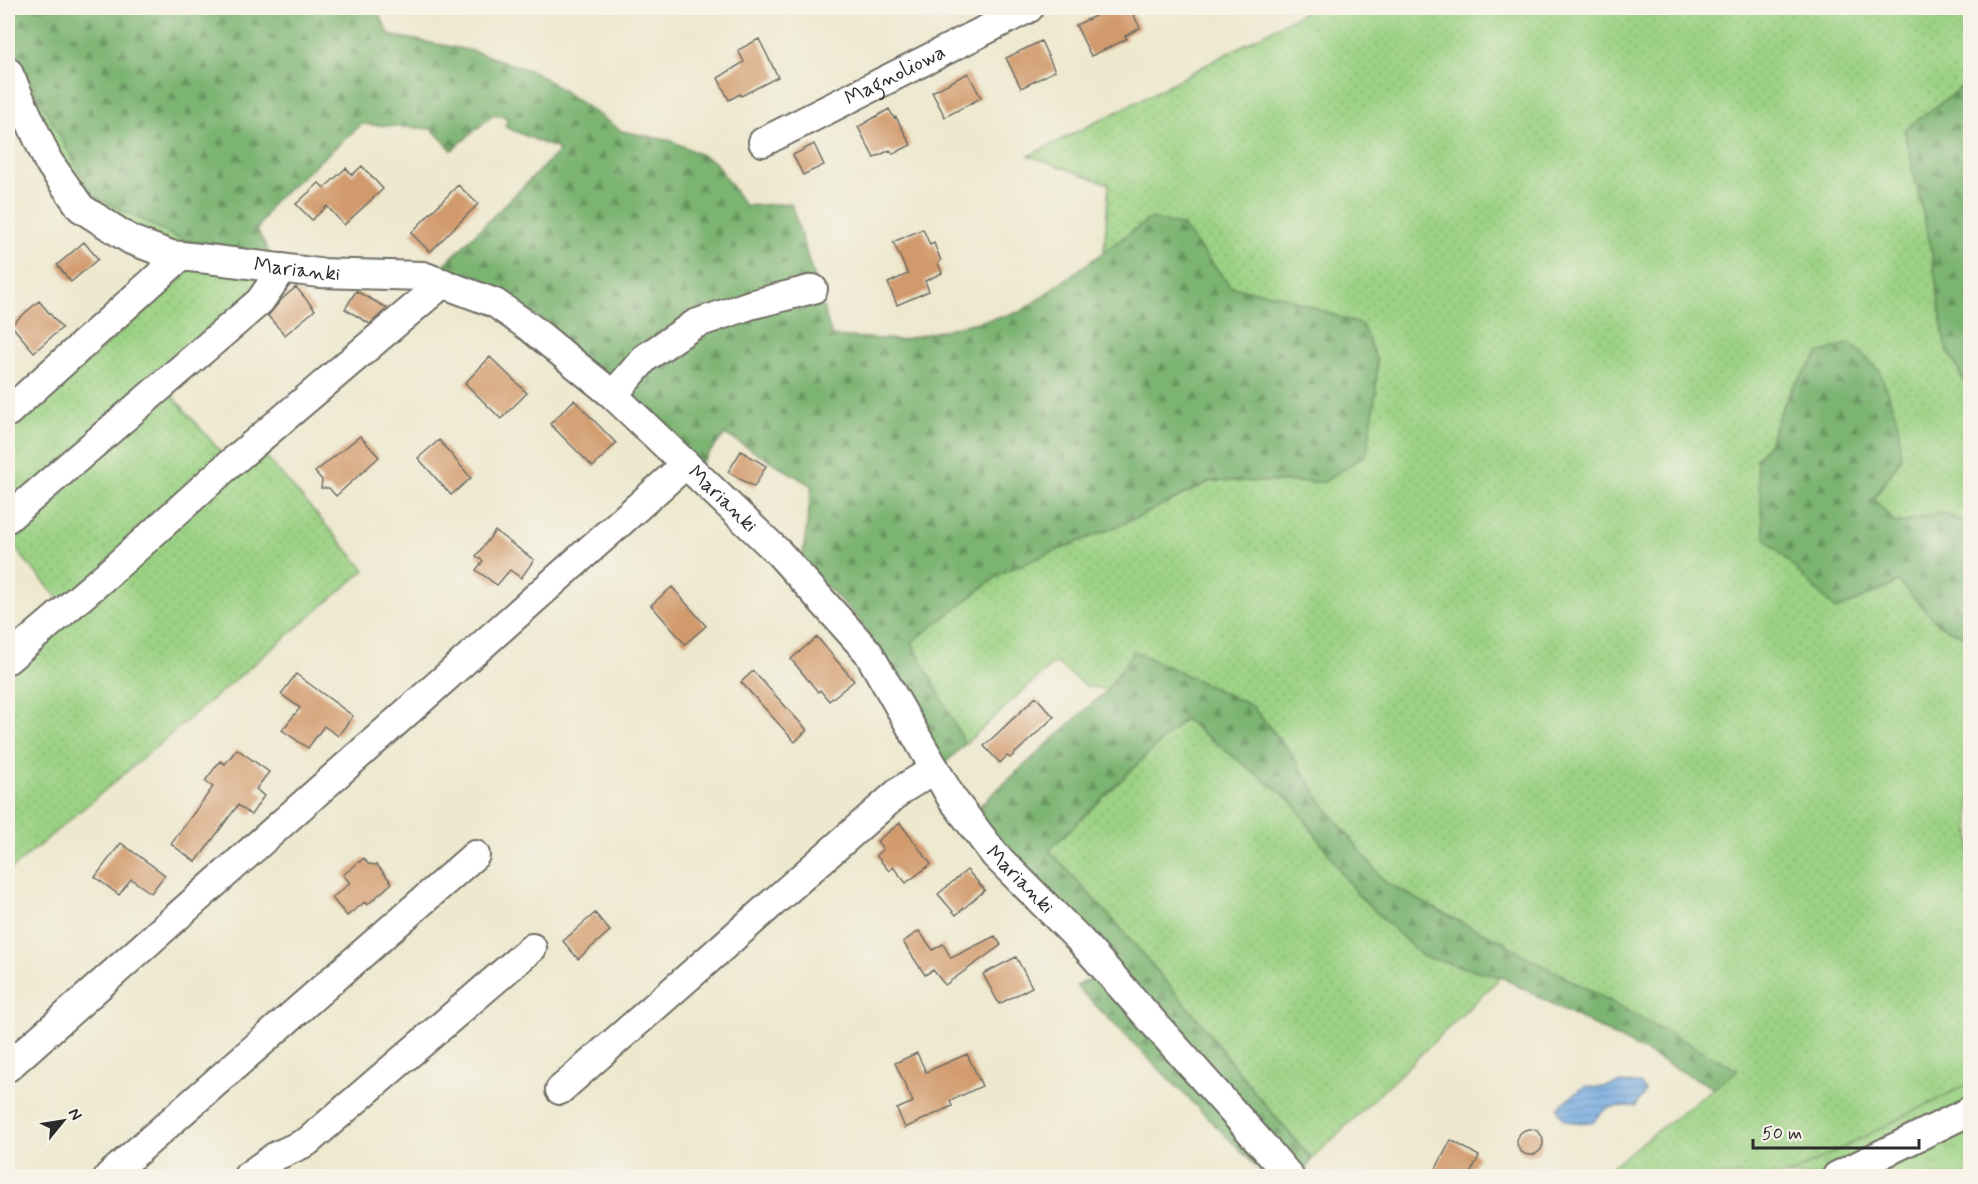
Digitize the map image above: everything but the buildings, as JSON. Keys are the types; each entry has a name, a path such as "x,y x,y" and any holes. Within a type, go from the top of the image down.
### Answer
{"street":[{"name":"Magnoliowa","path":"763,142 1029,8"},
{"name":"Marianki","path":"8,72 48,161 81,208 131,240 171,255 319,273 423,276 495,303 532,328 613,395 779,553 868,652 951,797 995,855 1079,939 1289,1176"},
{"path":"8,412 181,256"},
{"path":"8,518 260,301 283,268"},
{"path":"8,659 443,283"},
{"path":"613,395 645,358 695,324 750,305 813,289"},
{"path":"8,1067 686,464"},
{"path":"560,1090 892,798 913,781 935,769"},
{"path":"109,1176 475,855"},
{"path":"249,1176 276,1156 301,1145 319,1132 532,948"},
{"path":"1837,1176 1971,1111"}],"green space":[{"path":"8,8 376,8 390,35 473,51 537,73 622,131 672,141 714,161 745,206 791,203 832,336 901,340 1020,312 1151,218 1182,226 1231,287 1282,296 1362,325 1377,361 1376,392 1367,454 1324,482 1211,481 1130,521 1003,572 912,642 965,744 945,763 884,657 854,614 802,561 812,486 725,434 696,469 542,320 496,288 440,271 560,150 505,127 508,118 494,114 452,150 432,129 362,124 273,202 257,230 271,256 182,240 93,196 8,42"},
{"path":"1312,8 1970,8 1970,81 1904,130 1931,248 1945,344 1970,393 1970,551 1961,520 1941,513 1896,524 1874,499 1901,458 1820,353 1793,387 1780,412 1770,441 1756,460 1899,581 1939,625 1970,639 1970,1083 1787,1176 1610,1176 1605,1171 1737,1070 1520,953 1502,941 1460,922 1385,882 1321,801 1289,751 1252,706 1135,651 1107,690 1086,686 1055,662 965,744 912,642 1003,572 1130,521 1211,481 1324,482 1367,453 1376,392 1377,361 1282,296 1231,287 1182,226 1151,218 1104,251 1109,184 1029,156 1148,96"},
{"path":"8,41 182,240 317,264 171,394 224,456 263,453 365,570 8,872 8,651 62,603 8,540 8,433 185,275 113,235 76,189 8,55"},
{"path":"1970,81 1970,393 1945,344 1931,248 1904,130"},
{"path":"1850,343 1879,370 1898,421 1901,458 1874,499 1896,524 1941,513 1961,520 1970,551 1970,639 1939,625 1899,582 1836,610 1765,538 1756,460 1770,441 1780,412 1793,387 1820,353"},
{"path":"1134,651 1252,706 1289,751 1321,801 1385,882 1460,922 1502,941 1520,953 1738,1070 1714,1088 1501,977 1422,956 1356,893 1292,801 1184,719 1049,850 1117,924 1312,1159 1302,1176 1269,1176 1263,1173 1076,986 1116,967 994,842 974,811 1107,690"},
{"path":"1184,719 1292,801 1356,893 1422,956 1501,977 1312,1159 1117,924 1048,850"},
{"path":"1970,1083 1970,1176 1787,1176"}],"water":[{"path":"1619,1083 1640,1084 1645,1090 1636,1106 1612,1107 1602,1112 1594,1122 1567,1121 1560,1113 1558,1107 1585,1086 1602,1087"}]}
